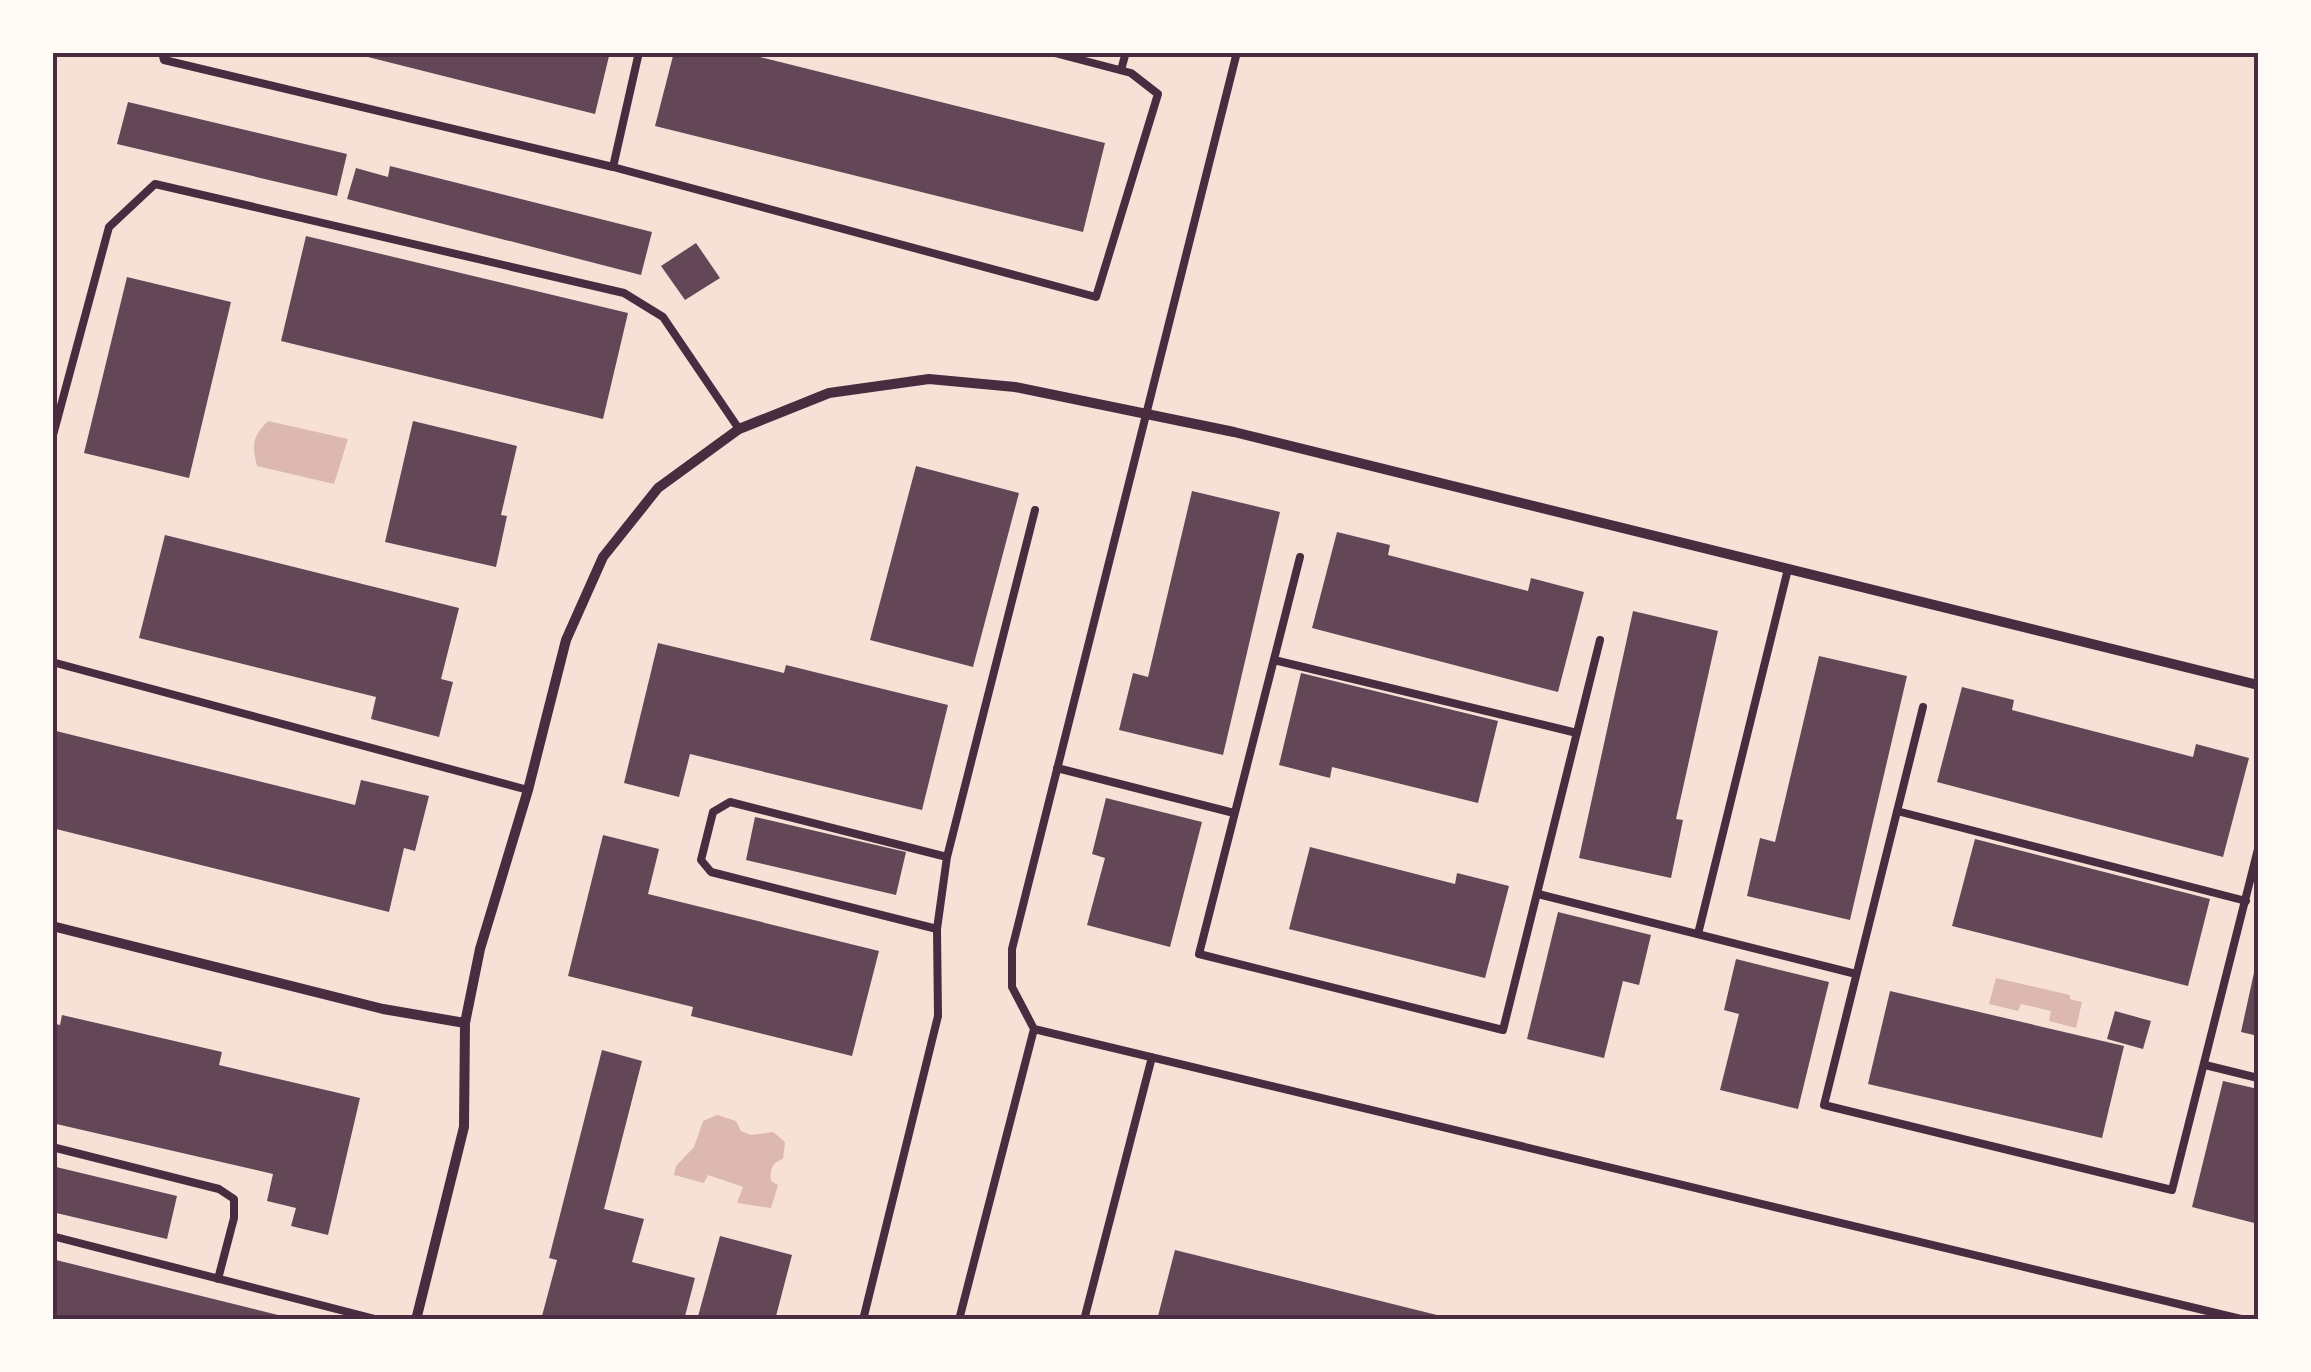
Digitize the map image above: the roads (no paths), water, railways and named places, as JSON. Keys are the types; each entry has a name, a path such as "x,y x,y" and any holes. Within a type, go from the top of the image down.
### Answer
{"street":[{"path":"416,1320 464,1127 465,1023 480,949 528,790 566,640 603,557 658,488 738,429 829,394 929,380 1015,388 1234,432 2258,685"},
{"path":"52,926 383,1009 465,1023"}],"lane":[{"path":"162,52 164,60 613,167 1096,297 1158,94 1131,73 1051,52"},
{"path":"613,167 639,52"},
{"path":"1121,70 1126,52"},
{"path":"959,1320 1034,1029 1012,987 1012,949 1237,52"},
{"path":"52,439 108,227 155,184 624,293 663,316 738,429"},
{"path":"863,1320 938,1016 937,929 947,857 1035,510"},
{"path":"1300,557 1199,954 1503,1030 1600,640"},
{"path":"1698,934 1788,569"},
{"path":"1274,660 1576,733"},
{"path":"52,662 528,790"},
{"path":"1923,707 1824,1105 2172,1190 2258,849"},
{"path":"1057,768 1234,813"},
{"path":"937,929 711,872 701,860 713,812 730,802 947,857"},
{"path":"1897,811 2246,901"},
{"path":"1538,894 1856,974"},
{"path":"1034,1029 2245,1320"},
{"path":"1084,1320 1152,1057"},
{"path":"2205,1065 2258,1078"},
{"path":"52,1147 219,1189 234,1199 234,1218 218,1279"},
{"path":"52,1236 379,1320"}]}
